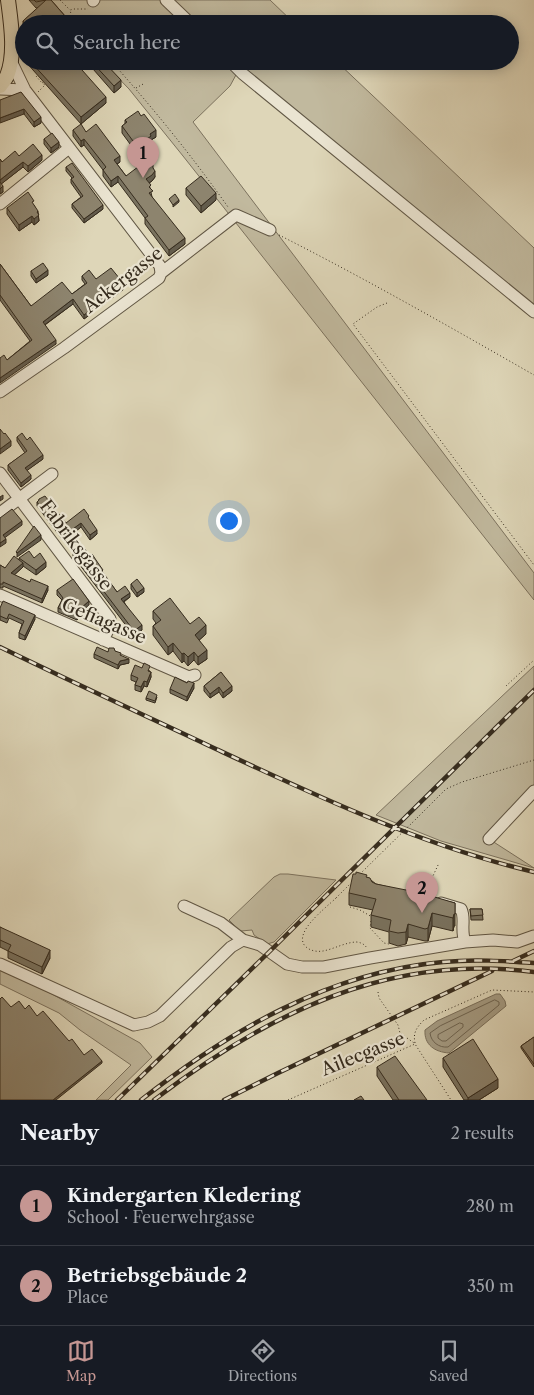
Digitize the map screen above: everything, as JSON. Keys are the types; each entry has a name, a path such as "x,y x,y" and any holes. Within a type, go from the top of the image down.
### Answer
{"main road":[{"path":"0,88 11,60 12,34 8,0"}],"street":[{"path":"166,0 182,15"},
{"path":"11,60 18,78 160,266 162,272"},
{"path":"240,70 534,312"},
{"path":"0,88 30,92"},
{"path":"0,204 69,148"},
{"path":"235,216 270,230"},
{"name":"Ackergasse","path":"0,392 159,278 162,272 235,216"},
{"name":"Fabriksgasse","path":"0,473 110,619 111,624 103,640"},
{"path":"0,513 52,474"},
{"name":"Gefiagasse","path":"0,595 189,677 195,674"},
{"path":"489,839 534,791"},
{"path":"430,900 461,909 464,914 462,926 465,942"},
{"path":"184,906 222,923 244,940 260,945 287,964 302,967 324,967 465,942 493,940 517,942 534,936"},
{"path":"0,964 134,1024 148,1022 160,1016 231,947 244,940"}],"path":[{"path":"60,0 70,10 72,15"},
{"path":"70,10 92,3"},
{"path":"119,70 188,152 235,216"},
{"path":"30,92 45,86 36,76"},
{"path":"42,83 48,79"},
{"path":"135,88 145,83"},
{"path":"270,230 372,283 534,374"},
{"path":"387,303 377,307 352,324 534,565"},
{"path":"506,686 534,660"},
{"path":"356,878 446,789 462,782 534,760"},
{"path":"430,900 432,878 439,863"},
{"path":"350,884 311,922 305,929 302,940 305,945 314,951 355,942 363,944 368,950 370,958"},
{"path":"350,907 372,917 370,928 384,943 397,947 396,954"},
{"path":"415,1044 416,1028 424,1020 492,990 534,992"},
{"path":"378,992 379,998 398,1025 400,1032 415,1044"},
{"name":"Ailecgasse","path":"288,1100 415,1044 451,1100"}],"shaded area":[{"path":"47,0 161,0 177,15 61,15"},
{"path":"172,0 270,0 286,15 188,15"},
{"path":"111,70 234,70 237,73 230,86 193,122 534,573 534,600 183,156 129,89"},
{"path":"247,70 346,70 534,248 534,312"},
{"path":"534,666 534,791 489,839 534,868 441,841 376,815"},
{"path":"280,874 336,880 274,942 267,944 254,935 252,930 241,931 236,929 229,920 274,877"},
{"path":"0,970 52,994 140,1043 152,1057 108,1100 96,1100 131,1065 59,1013 0,984"}],"water":[{"path":"496,994 500,994 506,1006 449,1053 439,1051 428,1044 425,1030 437,1021"}],"building":[{"path":"46,0 51,0 64,15 30,15"},
{"path":"38,70 82,70 106,97 81,117"},
{"path":"99,70 112,70 121,80 114,86"},
{"path":"21,92 41,117 34,122 24,109 0,118 0,100"},
{"path":"138,111 141,116 144,114 156,130 138,146 122,126 127,122 125,120"},
{"path":"81,124 86,132 96,124 120,156 114,160 126,176 147,160 153,164 155,171 146,179 153,191 149,193 185,238 169,250 145,218 148,216 118,176 111,181 103,170 106,167 84,139 81,141 73,130"},
{"path":"52,133 59,142 51,148 44,139"},
{"path":"33,144 42,155 28,166 23,162 0,180 0,159 2,162 15,151 19,156"},
{"path":"72,163 103,205 84,219 72,204 83,196 71,179 74,177 66,167"},
{"path":"201,176 216,193 201,206 186,188"},
{"path":"28,192 34,201 32,202 39,215 34,219 32,216 19,225 7,208"},
{"path":"175,194 179,200 173,205 169,199"},
{"path":"43,263 48,270 36,279 31,271"},
{"path":"0,264 31,306 62,282 72,294 87,283 82,276 89,270 96,279 111,268 124,284 84,315 73,299 43,322 56,340 0,378 0,358 4,355 7,360 32,340 0,295"},
{"path":"0,429 11,441 0,449"},
{"path":"22,433 27,440 30,437 43,455 25,468 31,475 21,483 8,465 27,451 17,437"},
{"path":"45,496 66,523 84,509 97,530 90,535 81,523 62,535 37,502"},
{"path":"12,509 22,521 3,535 6,539 0,543 0,518"},
{"path":"34,526 41,535 17,553 16,552"},
{"path":"82,545 90,556 92,554 117,592 125,586 130,593 121,599 142,625 134,631 73,551"},
{"path":"29,551 34,558 40,553 46,562 36,570 19,558"},
{"path":"14,556 23,563 11,573 30,582 31,579 48,586 42,599 3,582 3,584 0,584 0,565 5,568"},
{"path":"73,579 89,601 81,608 77,616 58,608 63,598 57,590"},
{"path":"137,579 144,588 137,593 131,584"},
{"path":"170,598 190,624 199,617 206,625 195,635 207,650 198,657 194,652 188,657 184,653 182,654 173,643 168,647 153,626 161,620 153,611"},
{"path":"3,601 35,615 25,636 19,633 24,621 9,614 7,619 0,616 0,608"},
{"path":"97,647 108,652 109,648 114,648 115,651 121,653 120,655 129,659 120,661 118,665 94,654"},
{"path":"144,663 150,666 148,671 151,672 147,682 144,681 141,687 135,685 138,678 131,675 135,665 142,668"},
{"path":"221,672 232,686 223,693 219,687 210,694 204,686"},
{"path":"175,677 187,683 188,681 194,683 187,697 170,689"},
{"path":"149,691 157,695 155,701 146,698"},
{"path":"356,872 367,875 366,877 376,884 421,893 455,903 455,914 453,918 432,913 428,928 425,929 408,924 406,932 389,931 391,920 371,915 376,899 349,893 353,874 356,874"},
{"path":"470,909 482,909 483,915 471,916"},
{"path":"0,927 50,950 42,967 8,951 11,945 0,940"},
{"path":"2,997 11,1007 19,1001 25,1009 29,1005 37,1016 43,1011 69,1041 72,1039 84,1055 92,1049 102,1061 53,1100 0,1100 0,999"},
{"path":"534,1037 534,1064 521,1046"},
{"path":"473,1039 498,1079 468,1098 443,1058"},
{"path":"395,1056 427,1100 399,1100 377,1067"},
{"path":"361,1096 364,1100 354,1100"}],"railway":[{"path":"0,647 216,749 372,819 452,849 534,872"},
{"path":"117,1100 534,690"},
{"path":"513,961 534,951"},
{"path":"141,1100 209,1051 245,1029 282,1009 360,978 401,968 443,962 478,960 534,963"},
{"path":"154,1100 197,1069 241,1041 285,1017 332,997 379,981 429,972 480,969 534,972"},
{"path":"224,1100 492,971"}],"place":[{"name":"Kindergarten Kledering","path":"143,178"},
{"name":"Betriebsgebäude 2","path":"422,913"}]}
